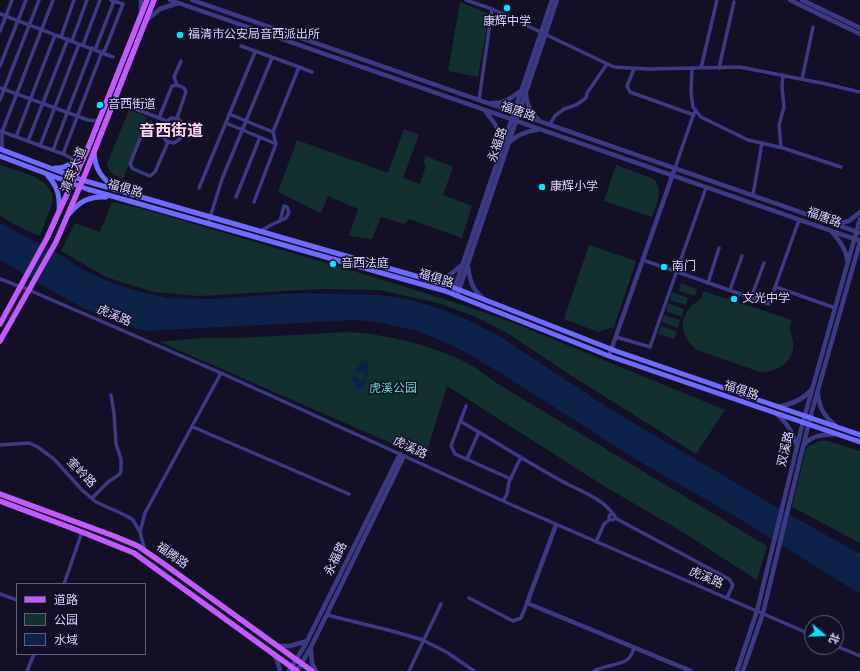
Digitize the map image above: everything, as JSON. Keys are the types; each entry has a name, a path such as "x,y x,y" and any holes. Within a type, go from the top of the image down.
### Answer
{"main road":[{"name":"清荣大道","path":"0,324 47,238 74,177 92,149 114,101 142,20 146,0"},
{"name":"清荣大道","path":"0,341 56,242 68,216 80,187 99,121 142,20 154,0"},
{"path":"49,168 65,168 92,149 97,169 103,178 118,190"},
{"name":"福俱路","path":"1,150 82,180 434,281 611,349 860,435"},
{"name":"福俱路","path":"0,156 80,187 455,295 609,356 860,442"},
{"path":"46,174 57,187 60,202 59,212"},
{"path":"68,216 81,203 89,198 98,196 115,197"},
{"name":"福腾路","path":"0,494 138,546 312,671"},
{"name":"福腾路","path":"0,501 122,548 141,558 273,654 290,669 297,671"}],"street":[{"path":"0,31 12,0"},
{"path":"0,66 26,0"},
{"path":"0,100 2,88 39,0"},
{"path":"1,150 1,131 17,94 53,0"},
{"path":"61,37 74,0"},
{"path":"72,41 87,0"},
{"path":"40,146 54,108 100,0"},
{"path":"53,150 112,0 123,4 105,50 102,52 63,154"},
{"path":"141,0 142,20 160,9 178,3"},
{"name":"福唐路","path":"170,0 860,242"},
{"name":"福唐路","path":"192,0 858,233"},
{"path":"466,0 492,9 540,33 617,68 740,67 860,91"},
{"name":"永福路","path":"514,121 514,112 552,0"},
{"name":"永福路","path":"455,295 514,121 519,114 558,0"},
{"path":"701,68 717,0"},
{"path":"790,0 860,34"},
{"path":"802,0 860,28"},
{"path":"719,68 734,2"},
{"path":"479,100 492,9"},
{"path":"0,14 113,56"},
{"path":"802,79 813,26"},
{"path":"16,137 55,34"},
{"path":"28,141 68,39"},
{"path":"241,46 312,72"},
{"path":"199,188 255,52"},
{"path":"208,224 222,179 272,58"},
{"path":"176,85 174,77 181,61"},
{"path":"550,124 564,109 576,105 586,98 587,93 606,64"},
{"path":"254,202 276,144 272,132 299,67"},
{"path":"609,356 695,113 691,92 692,68"},
{"path":"634,69 627,86 630,92 695,113 748,140 781,147 841,167"},
{"path":"781,147 779,125 784,107 782,87 783,76"},
{"path":"159,118 172,86 176,85"},
{"path":"176,85 184,88 186,92 177,118"},
{"path":"2,88 67,113 88,120 99,121"},
{"path":"487,102 502,102 516,95 521,90"},
{"path":"526,92 528,105 532,113 542,122"},
{"path":"114,101 167,121"},
{"path":"484,110 496,124 506,144 526,132 539,130"},
{"path":"229,114 272,132"},
{"path":"171,118 177,118 183,124 184,130 182,136 178,142 168,142 164,139 162,130 167,121 171,118"},
{"path":"226,122 276,144"},
{"path":"145,126 130,164 133,169 150,176 155,172 168,142"},
{"path":"1,131 63,154 71,158 73,162"},
{"path":"236,197 260,137"},
{"path":"752,195 762,143"},
{"path":"616,337 650,347 706,188"},
{"path":"834,224 853,219 860,212"},
{"name":"双溪路","path":"743,671 763,613 803,447 812,388 858,233 860,219"},
{"path":"643,260 769,304 799,220"},
{"path":"261,231 280,221"},
{"path":"831,231 845,250 848,265"},
{"name":"双溪路","path":"807,417 818,390 860,242"},
{"path":"708,283 719,248"},
{"path":"730,290 742,256"},
{"path":"434,281 447,277 465,264 473,287 484,300"},
{"path":"751,298 764,264"},
{"name":"虎溪路","path":"0,279 21,286 221,373 503,502 804,631"},
{"path":"776,287 835,308"},
{"path":"145,551 140,532 146,513 221,373"},
{"path":"778,407 790,405 800,400 807,395 812,388"},
{"path":"818,390 819,403 823,412 839,428"},
{"path":"92,498 108,482 120,474 121,469 121,459 116,444 111,395"},
{"path":"466,406 451,446 455,454 511,479"},
{"path":"777,414 788,425 797,446"},
{"path":"460,421 558,479 598,500 609,509 615,518 729,579 733,585 727,598"},
{"name":"双溪路","path":"737,671 757,611 797,446 806,423"},
{"path":"193,427 350,494"},
{"path":"467,459 479,432"},
{"path":"803,447 807,441 816,436 836,434"},
{"name":"奎岭路","path":"0,445 29,443 38,447 55,460 82,490 96,502 133,520 140,532"},
{"name":"永福路","path":"297,671 327,615 402,455"},
{"name":"永福路","path":"290,669 307,641 402,455"},
{"path":"503,502 521,457"},
{"path":"610,519 609,515 612,513"},
{"path":"596,542 604,524 610,519 613,520 615,518"},
{"path":"469,598 513,621 521,618 556,525"},
{"path":"64,583 82,532"},
{"path":"0,594 16,600"},
{"path":"527,603 691,671"},
{"path":"409,671 441,604"},
{"path":"327,615 423,640 448,653 474,671"},
{"path":"278,646 290,646 307,641"},
{"path":"311,647 312,663 316,671"},
{"path":"594,671 629,659 634,648"},
{"path":"844,649 860,656"},
{"path":"273,654 277,660 280,671"},
{"path":"27,671 34,655"}],"green space":[{"path":"460,2 489,14 478,77 448,71"},
{"path":"129,110 147,117 123,179 112,173 107,164"},
{"path":"404,129 419,135 403,178 420,184 426,165 423,163 426,156 453,167 443,195 472,206 462,238 409,219 405,224 381,217 372,239 349,236 358,209 328,196 321,213 278,192 297,140 388,173"},
{"path":"0,165 35,177 49,188 52,195 52,204 40,236 25,230 0,216"},
{"path":"616,165 654,179 657,183 659,193 652,217 604,201"},
{"path":"112,202 140,208 460,304 511,322 725,410 696,454 572,376 509,334 476,317 438,303 380,290 321,289 199,296 153,292 106,277 61,251 75,223 100,232"},
{"path":"589,245 636,261 614,327 598,332 564,319"},
{"path":"681,283 697,289 695,296 679,291"},
{"path":"703,291 792,320 789,328 793,345 792,353 784,365 777,369 760,372 697,350 690,344 683,330 684,317 693,304 701,299"},
{"path":"672,292 688,298 686,305 670,300"},
{"path":"668,303 684,309 682,317 666,311"},
{"path":"664,315 680,320 678,328 662,322"},
{"path":"661,326 677,332 674,339 658,334"},
{"name":"虎溪公园","path":"349,332 378,335 419,344 446,353 474,367 498,384 767,546 757,580 681,531 604,486 447,386 425,458 160,342 199,338 238,338"},
{"path":"820,441 828,441 860,451 860,543 792,507 806,449 810,445"}],"water":[{"path":"0,223 59,254 83,270 107,281 134,290 167,298 211,299 298,293 379,295 408,299 444,310 470,321 501,337 610,409 792,516 860,554 860,594 738,518 637,460 502,374 458,348 418,331 377,322 357,320 144,331 88,310 52,291 0,260"},
{"path":"366,361 368,365 367,378 363,386 356,391 356,381 352,382 353,375 357,376 359,380 364,379 366,376 363,372 354,372 359,365"}],"place":[{"name":"康辉中学","path":"507,8"},
{"name":"福清市公安局音西派出所","path":"180,35"},
{"name":"音西街道","path":"100,105"},
{"name":"康辉小学","path":"542,187"},
{"name":"音西法庭","path":"333,264"},
{"name":"南门","path":"664,267"},
{"name":"文光中学","path":"734,299"}],"district":[{"name":"音西街道","path":"171,132"}]}
